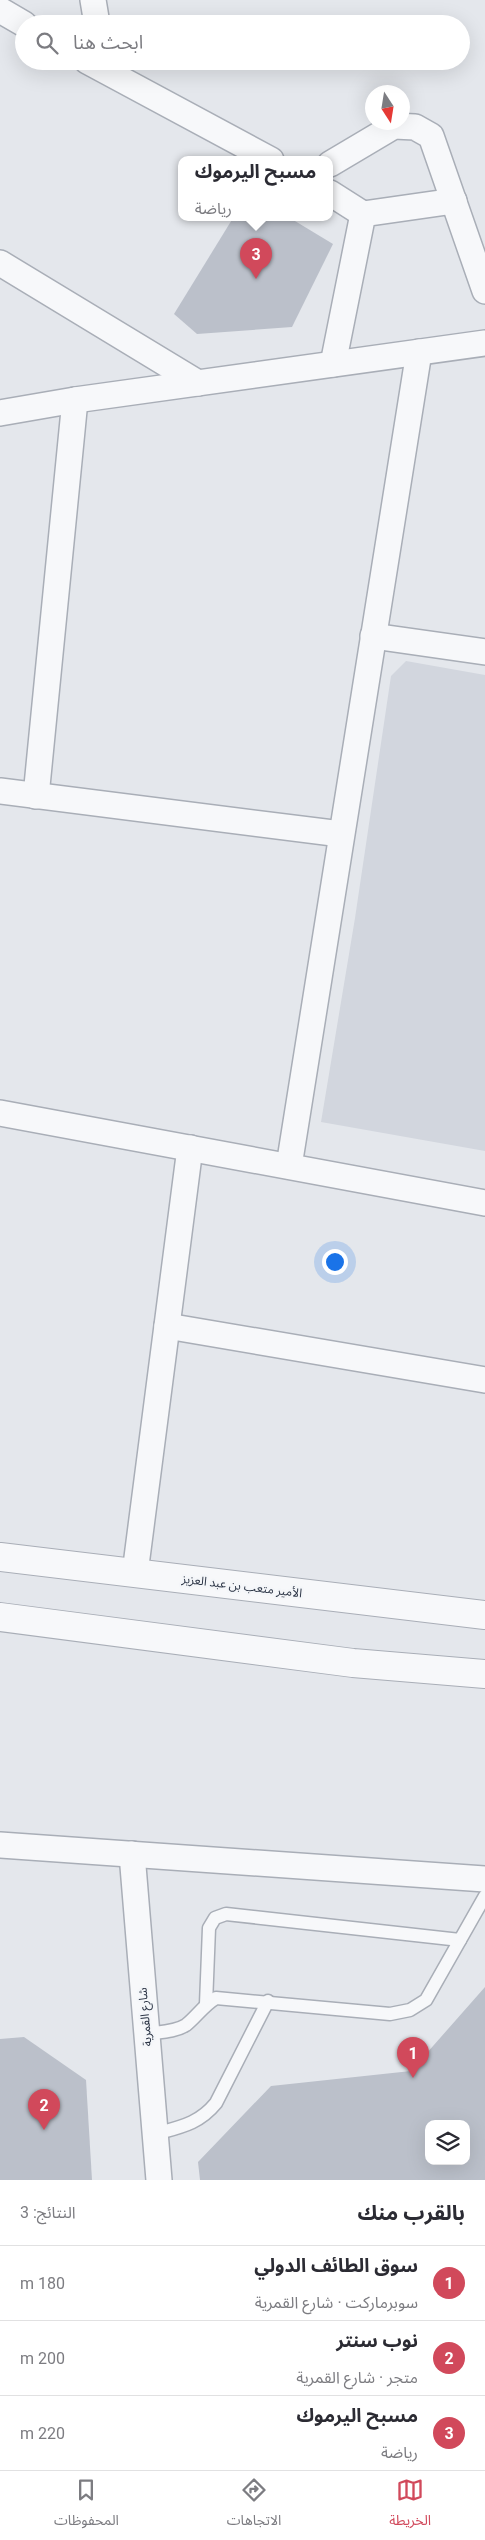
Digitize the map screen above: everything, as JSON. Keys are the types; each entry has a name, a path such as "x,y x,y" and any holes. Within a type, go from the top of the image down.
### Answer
{"street":[{"path":"93,0 96,15"},
{"path":"0,10 15,19"},
{"path":"107,70 264,156"},
{"path":"333,162 394,126 415,127 431,136 485,290"},
{"path":"333,195 363,214 454,201"},
{"path":"333,364 363,214"},
{"path":"0,263 198,383"},
{"path":"0,413 75,400 485,343"},
{"path":"288,1166 419,352"},
{"path":"36,796 75,400"},
{"path":"373,636 485,652"},
{"path":"0,791 341,834"},
{"path":"0,1113 485,1203"},
{"path":"135,1573 190,1148"},
{"path":"167,1326 485,1380"},
{"name":"الأمير متعب بن عبد العزيز","path":"0,1557 485,1615"},
{"path":"0,1617 353,1663 485,1674"},
{"path":"0,1845 485,1879"},
{"name":"شارع القمرية","path":"132,1854 159,2180"}],"lane":[{"path":"147,2034 174,2030 186,2025 206,2004 216,1998 390,2014 410,2010 426,2000 485,1896"},
{"path":"206,2004 209,1928 215,1918 226,1914 460,1940"},
{"path":"155,2134 192,2123 206,2116 216,2103 268,2002"}],"shaded area":[{"path":"406,661 485,675 485,1151 321,1122 355,918 391,676"}],"building":[{"path":"231,221 295,221 333,244 292,327 197,334 174,314"},
{"path":"485,1987 485,2180 200,2180 198,2162 271,2086 411,2071"},
{"path":"24,2037 86,2080 92,2180 0,2180 0,2039"}],"place":[{"name":"مسبح اليرموك","path":"256,279"},
{"name":"سوق الطائف الدولي","path":"413,2078"},
{"name":"نوب سنتر","path":"44,2130"}]}
